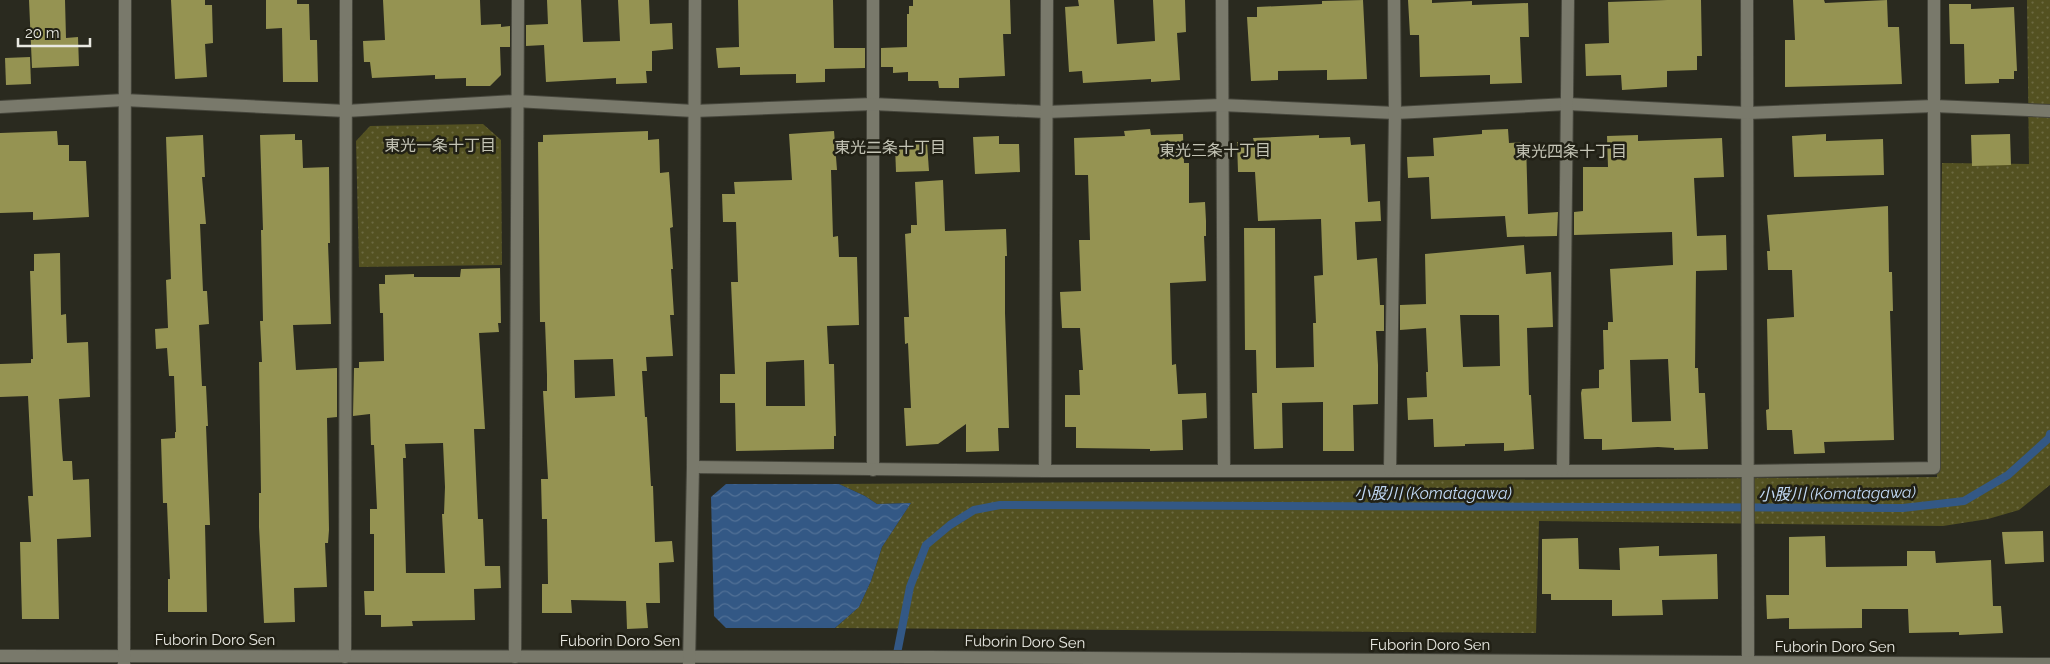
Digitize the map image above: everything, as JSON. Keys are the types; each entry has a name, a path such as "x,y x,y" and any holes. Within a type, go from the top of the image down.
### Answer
{"street":[{"path":"124,660 125,0"},
{"path":"346,0 352,659"},
{"path":"518,0 516,101 519,659"},
{"path":"689,661 693,467 695,0"},
{"path":"873,0 873,470"},
{"path":"1045,471 1047,0"},
{"path":"1222,0 1224,471"},
{"path":"1390,470 1395,113 1394,0"},
{"path":"1564,470 1568,0"},
{"path":"1747,0 1748,663"},
{"path":"693,467 1045,471 1747,471 1934,468 1934,0"},
{"path":"0,107 124,100 346,111 516,101 694,111 873,104 1046,112 1221,105 1395,113 1568,104 1747,113 1934,106 2045,111"},
{"name":"Fuborin Doro Sen","path":"0,656 124,660 519,659 689,661 908,657 928,660 1116,662 2050,664"}],"shaded area":[{"path":"2027,0 2050,0 2050,485 2019,510 1988,519 1943,526 1539,521 1536,633 835,628 859,607 871,581 882,547 911,503 877,504 839,484 1937,477 1942,163 2029,164"},
{"path":"483,124 501,140 502,265 359,267 356,141 370,126"}],"water":[{"path":"726,484 839,484 877,504 911,503 882,547 871,581 859,607 835,628 726,628 714,616 711,497"}],"building":[{"path":"29,0 65,0 66,38 78,37 79,66 32,68"},
{"path":"171,0 205,0 205,5 212,5 213,43 205,44 207,77 175,79"},
{"path":"266,0 297,0 297,4 309,4 310,40 317,40 318,82 283,82 282,28 266,29"},
{"path":"383,0 480,0 481,25 501,24 501,27 510,26 510,47 500,47 501,75 490,86 466,86 466,78 435,79 435,75 372,78 370,62 364,62 363,41 385,40"},
{"path":"547,0 581,0 583,42 620,41 618,0 649,0 650,24 672,23 673,49 652,51 652,71 646,71 647,83 616,84 616,78 546,82 544,45 526,46 526,25 548,24"},
{"path":"738,0 833,0 834,48 865,48 865,68 825,69 825,82 796,83 796,74 740,75 740,67 718,68 716,48 739,47"},
{"path":"913,0 1010,0 1011,34 1003,34 1005,76 959,78 959,88 939,88 938,81 908,81 908,72 893,73 893,67 881,67 881,48 907,47 907,14 909,14 909,6 913,6"},
{"path":"1078,0 1114,0 1117,44 1155,41 1153,0 1185,0 1186,32 1177,33 1180,80 1151,82 1151,79 1083,83 1082,71 1069,72 1065,7 1079,6"},
{"path":"1363,0 1367,79 1327,80 1327,70 1278,71 1278,80 1251,81 1247,17 1257,17 1257,7 1322,4 1322,1"},
{"path":"1408,0 1432,0 1432,3 1472,1 1472,5 1528,3 1529,37 1520,37 1522,83 1490,84 1490,75 1420,77 1419,35 1410,35"},
{"path":"1701,0 1702,56 1697,56 1697,70 1667,71 1667,87 1622,90 1621,75 1586,76 1585,44 1609,43 1608,2"},
{"path":"1793,0 1824,0 1825,3 1887,0 1888,27 1899,27 1902,84 1785,87 1785,40 1795,40"},
{"path":"1949,4 1971,4 1971,9 2014,7 2017,71 2014,71 2014,79 1999,79 1999,83 1965,84 1964,44 1950,44"},
{"path":"30,57 31,84 6,85 5,58"},
{"path":"1150,129 1151,135 1183,134 1184,163 1189,163 1189,203 1205,202 1206,281 1170,283 1172,365 1176,364 1178,394 1206,393 1207,418 1182,420 1183,450 1150,451 1150,449 1076,448 1076,427 1065,427 1065,395 1080,395 1079,370 1083,370 1080,328 1062,328 1060,292 1081,291 1079,240 1090,240 1088,175 1075,175 1074,138 1125,136 1124,131"},
{"path":"1508,129 1509,143 1526,142 1528,214 1558,212 1557,236 1507,237 1505,216 1431,219 1429,177 1408,178 1407,157 1434,156 1433,138 1482,134 1482,130"},
{"path":"57,131 58,145 69,145 69,161 86,161 89,217 33,220 33,212 0,213 0,133"},
{"path":"648,131 648,140 659,139 660,173 669,172 673,227 670,228 674,315 670,315 673,356 646,357 647,371 642,371 651,486 653,486 655,542 672,541 674,562 659,563 660,603 646,603 648,628 627,629 626,601 571,600 572,613 542,613 542,584 548,584 547,519 542,519 541,479 548,479 543,391 547,391 545,322 540,322 538,142 543,142 543,135","holes":["613,359 615,396 575,398 574,360"]},
{"path":"834,131 837,170 831,170 833,237 838,236 839,257 857,257 859,325 827,326 829,364 834,364 836,436 834,436 834,449 736,451 735,403 720,403 720,374 735,374 731,282 738,282 736,222 723,222 722,194 735,194 734,182 792,180 789,134","holes":["804,360 805,406 766,406 766,362"]},
{"path":"295,134 295,140 302,140 303,168 329,167 330,243 328,243 331,324 293,325 296,370 337,368 337,417 327,418 329,530 328,543 325,543 327,587 294,588 295,622 264,623 259,527 259,493 261,493 259,362 262,362 260,321 263,321 260,135"},
{"path":"1826,134 1826,141 1883,139 1884,175 1794,177 1792,136"},
{"path":"2010,134 2011,165 1972,166 1971,135"},
{"path":"203,135 205,177 202,177 206,224 200,224 203,291 207,291 209,324 199,325 202,386 206,386 208,426 206,426 210,525 205,525 207,612 168,612 168,579 170,579 167,503 163,503 161,439 175,438 174,376 169,376 167,348 156,349 155,329 168,328 166,280 171,279 166,137"},
{"path":"1319,135 1319,138 1350,137 1351,145 1365,144 1368,202 1380,201 1381,221 1355,222 1357,260 1377,258 1380,305 1384,305 1384,331 1376,331 1378,404 1353,405 1354,451 1323,451 1323,402 1282,403 1283,448 1254,449 1252,393 1257,393 1256,350 1245,350 1244,228 1275,228 1276,368 1314,367 1313,323 1316,323 1314,276 1323,275 1321,219 1258,221 1255,172 1238,172 1237,142 1254,142 1253,138"},
{"path":"1638,135 1638,141 1722,138 1724,177 1694,178 1697,236 1726,235 1727,270 1696,271 1695,368 1698,368 1699,393 1705,393 1708,449 1674,450 1674,448 1658,447 1602,450 1602,439 1584,439 1581,393 1582,389 1599,388 1599,370 1604,369 1603,330 1608,330 1608,322 1613,322 1610,269 1673,265 1672,232 1574,235 1574,212 1583,211 1583,167 1608,167 1607,136","holes":["1668,359 1671,421 1632,422 1630,360"]},
{"path":"999,136 999,144 1019,144 1020,172 975,174 973,137"},
{"path":"927,143 929,171 896,172 895,145"},
{"path":"943,180 945,231 1006,229 1005,313 1009,428 998,428 999,451 966,452 966,424 938,444 906,446 904,408 911,408 908,343 905,344 904,317 909,317 905,234 911,233 911,225 917,225 915,182"},
{"path":"1888,206 1889,272 1892,272 1893,311 1890,311 1894,440 1824,442 1825,453 1794,454 1792,430 1767,430 1766,410 1769,409 1767,319 1794,317 1792,270 1768,270 1767,251 1770,251 1767,215"},
{"path":"1524,245 1526,274 1551,272 1553,327 1527,328 1529,395 1531,395 1534,449 1504,451 1504,443 1434,447 1433,419 1408,420 1407,398 1427,397 1426,328 1400,330 1400,305 1426,304 1425,254","holes":["1460,315 1499,315 1500,366 1463,367"]},
{"path":"60,253 61,315 66,314 67,343 88,342 90,397 59,399 63,461 72,461 73,480 89,479 91,537 57,539 59,619 22,619 20,542 31,542 28,496 33,496 28,396 0,397 0,364 31,363 31,359 33,359 30,271 34,271 34,254"},
{"path":"500,268 501,323 498,323 499,332 479,333 485,429 474,429 478,519 483,519 485,566 500,566 501,588 474,589 475,620 412,621 413,626 381,627 381,615 365,615 364,591 374,591 374,534 370,534 370,509 377,509 374,445 371,445 370,414 353,416 354,368 359,368 359,362 384,361 383,313 380,313 379,284 385,284 385,275 414,274 414,277 460,277 461,269","holes":["443,443 444,514 442,514 445,573 406,573 403,458 406,458 405,444"]},
{"path":"2043,531 2044,562 2005,564 2002,532"},
{"path":"1825,536 1826,567 1907,566 1907,551 1935,551 1936,563 1991,560 1993,606 2001,606 2003,633 1959,635 1959,632 1909,633 1908,609 1862,609 1862,628 1789,629 1789,618 1767,619 1766,595 1789,595 1789,537"},
{"path":"1578,538 1579,569 1620,570 1619,548 1659,546 1659,556 1717,554 1718,599 1662,600 1663,615 1612,616 1612,600 1551,600 1551,594 1542,594 1542,539"}],"waterway":[{"name":"小股川 (Komatagawa)","path":"895,664 910,587 926,545 950,525 974,510 1000,505 1903,508 1964,501 2008,475 2049,438 2050,434"}],"district":[{"name":"東光一条十丁目","path":"440,145"},
{"name":"東光二条十丁目","path":"890,147"},
{"name":"東光三条十丁目","path":"1215,150"},
{"name":"東光四条十丁目","path":"1571,151"}]}
